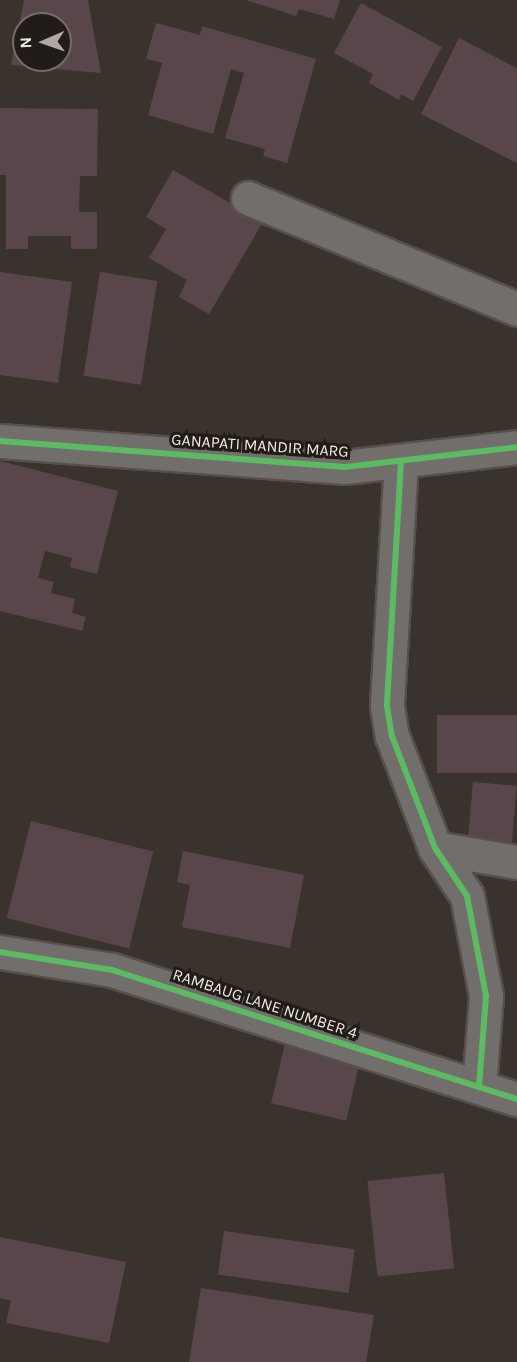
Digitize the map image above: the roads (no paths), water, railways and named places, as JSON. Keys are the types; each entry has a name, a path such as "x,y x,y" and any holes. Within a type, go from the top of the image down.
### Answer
{"street":[{"path":"248,198 517,309"},
{"name":"GANAPATI MANDIR MARG","path":"0,441 345,467 517,447"},
{"path":"401,460 387,706 392,736 435,848 467,896 486,996 479,1087"},
{"path":"435,848 517,862"},
{"name":"RAMBAUG LANE NUMBER 4","path":"0,952 112,970 517,1099"}]}
